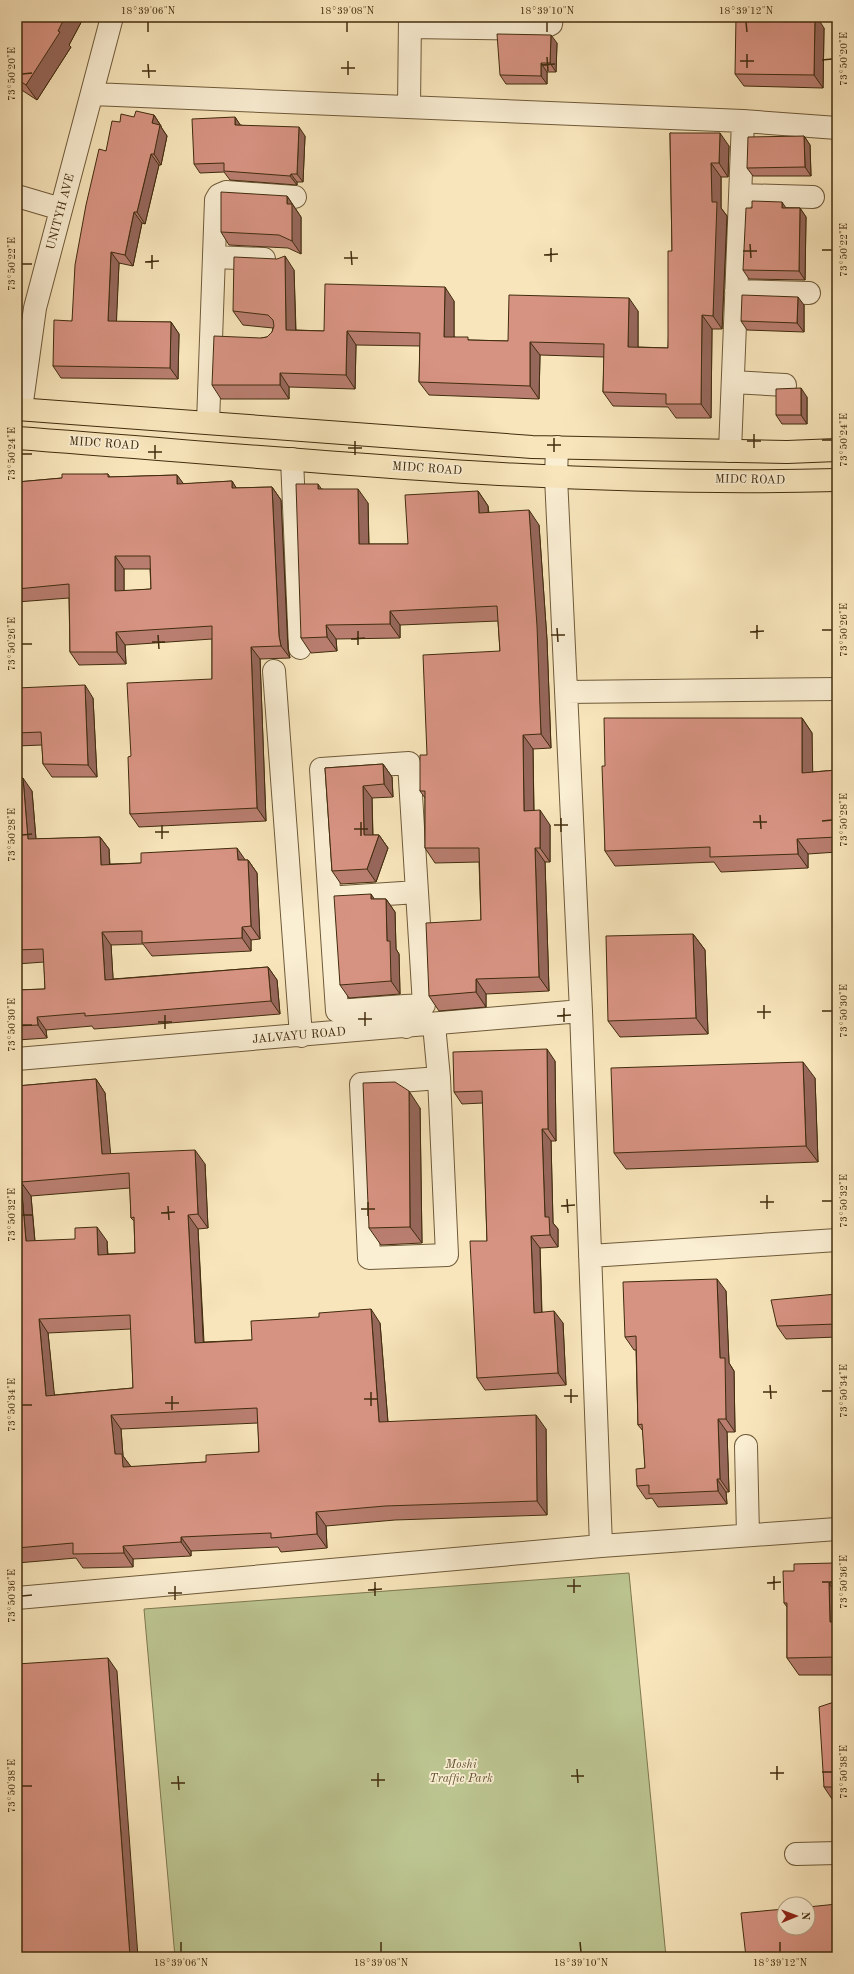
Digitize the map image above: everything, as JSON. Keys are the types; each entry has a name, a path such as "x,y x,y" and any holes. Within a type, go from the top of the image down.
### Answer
{"main road":[{"path":"19,409 532,447 730,451 837,450"},
{"name":"MIDC ROAD","path":"17,438 556,477 787,481 837,480"}],"street":[{"name":"UNITYH AVE","path":"19,409 35,308 112,17"},
{"path":"409,107 410,22 541,29 551,24 552,17"},
{"path":"92,94 743,121 837,128"},
{"path":"730,451 743,121"},
{"path":"208,423 216,200 219,195 226,192 295,197"},
{"path":"740,195 813,197"},
{"path":"17,196 61,209"},
{"path":"214,257 287,260"},
{"path":"736,291 809,293"},
{"path":"211,336 233,337"},
{"path":"732,382 785,385"},
{"path":"557,448 556,477 581,1012 600,1546"},
{"path":"292,459 300,648"},
{"path":"274,671 301,1036"},
{"path":"566,692 837,689"},
{"path":"409,763 424,1005 406,1017 337,1011 330,897 321,769 409,763"},
{"path":"330,897 417,892"},
{"name":"JALVAYU ROAD","path":"17,1059 301,1036 406,1017 434,1025 581,1012"},
{"path":"434,1025 439,1078 447,1255 369,1258 361,1084 439,1078"},
{"path":"590,1256 837,1240"},
{"path":"746,1446 748,1535"},
{"path":"17,1598 600,1546 837,1529"},
{"path":"796,1854 837,1853"}],"green space":[{"name":"Moshi Traffic Park","path":"629,1573 666,1957 175,1957 144,1609"}],"building":[{"path":"17,17 65,17 58,31 60,32 26,85 17,79"},
{"path":"736,17 815,17 814,75 735,74"},
{"path":"497,34 551,35 550,63 541,63 541,76 500,75"},
{"path":"136,111 154,115 152,123 160,125 154,154 151,154 137,212 134,212 125,255 111,252 108,321 171,322 170,368 53,366 54,320 72,321 75,265 86,205 99,149 106,151 112,121 120,122 121,114 134,117"},
{"path":"235,117 235,125 299,127 297,174 291,174 290,176 224,171 224,163 194,164 192,119"},
{"path":"670,133 720,133 719,163 711,163 712,202 717,202 713,316 702,315 701,404 666,404 666,394 603,392 604,344 530,342 530,386 419,382 420,333 347,331 346,375 280,373 280,385 212,385 214,336 267,337 272,332 274,326 273,320 268,315 233,311 234,257 277,259 285,256 286,330 324,331 325,284 445,287 444,337 468,337 468,340 508,341 509,295 629,298 628,347 668,348 668,251 672,251"},
{"path":"804,136 805,167 747,168 748,137"},
{"path":"221,192 287,196 287,204 292,204 292,241 279,235 221,232"},
{"path":"752,201 782,202 782,208 800,208 799,271 743,270 746,208 752,208"},
{"path":"742,295 798,297 797,323 741,321"},
{"path":"801,388 801,415 776,415 776,389"},
{"path":"62,474 108,474 108,477 177,475 177,484 232,481 232,488 272,487 279,636 281,646 251,647 257,808 130,814 128,757 131,756 127,683 212,679 212,626 116,632 117,652 70,652 69,584 17,589 17,482 62,478","holes":["115,556 150,556 151,589 115,591"]},
{"path":"296,484 318,484 318,489 358,489 359,544 408,544 405,495 478,491 479,513 529,510 537,626 541,734 523,735 524,811 540,810 540,848 535,848 539,977 476,979 476,992 429,996 426,923 481,920 479,848 425,848 425,791 420,791 420,755 427,755 423,655 500,651 497,606 390,611 390,624 326,625 327,637 301,638"},
{"path":"85,685 88,765 43,764 41,732 17,733 17,688"},
{"path":"604,718 802,718 802,773 837,770 837,837 797,839 798,854 710,857 710,847 605,851 602,766 605,766"},
{"path":"383,764 384,784 363,786 364,835 379,835 367,869 332,871 325,768"},
{"path":"17,778 23,778 28,839 100,837 101,865 141,863 141,853 237,848 238,860 248,860 251,926 242,927 242,938 142,943 142,931 102,932 105,980 268,967 271,1001 85,1016 85,1013 37,1017 38,1025 17,1026 17,990 45,989 43,949 17,950"},
{"path":"371,894 371,899 386,899 387,941 390,941 391,981 340,985 334,896"},
{"path":"693,934 696,1018 608,1021 606,936"},
{"path":"547,1049 548,1129 542,1129 545,1217 549,1217 550,1235 531,1236 534,1313 554,1311 558,1373 477,1378 470,1241 487,1241 482,1091 454,1092 453,1052"},
{"path":"803,1062 806,1146 614,1153 611,1068"},
{"path":"96,1079 102,1154 195,1150 198,1214 188,1215 195,1343 252,1340 251,1321 319,1317 319,1313 371,1309 379,1422 536,1415 537,1501 385,1506 316,1512 317,1534 271,1538 271,1533 181,1537 181,1542 123,1546 124,1553 73,1554 73,1543 17,1548 17,1086","holes":["129,1173 131,1218 134,1217 135,1253 98,1255 97,1227 75,1228 75,1239 26,1241 21,1182","130,1315 133,1388 46,1396 39,1319","257,1408 259,1452 206,1455 206,1462 123,1467 122,1454 115,1454 111,1415"]},
{"path":"395,1082 409,1091 410,1227 369,1228 363,1083"},
{"path":"717,1279 720,1358 725,1358 726,1419 718,1419 720,1479 717,1479 718,1491 649,1494 649,1485 637,1486 636,1469 645,1468 642,1424 638,1425 636,1336 625,1337 623,1282"},
{"path":"837,1294 837,1324 777,1326 771,1300"},
{"path":"834,1563 835,1583 829,1583 830,1622 834,1622 835,1639 837,1639 837,1657 787,1658 787,1603 784,1603 783,1571 794,1571 794,1564"},
{"path":"108,1658 130,1957 17,1957 17,1664"},
{"path":"837,1701 837,1787 824,1787 819,1707"},
{"path":"837,1904 837,1957 746,1957 741,1913 776,1910 776,1936 816,1936 816,1906"}]}
